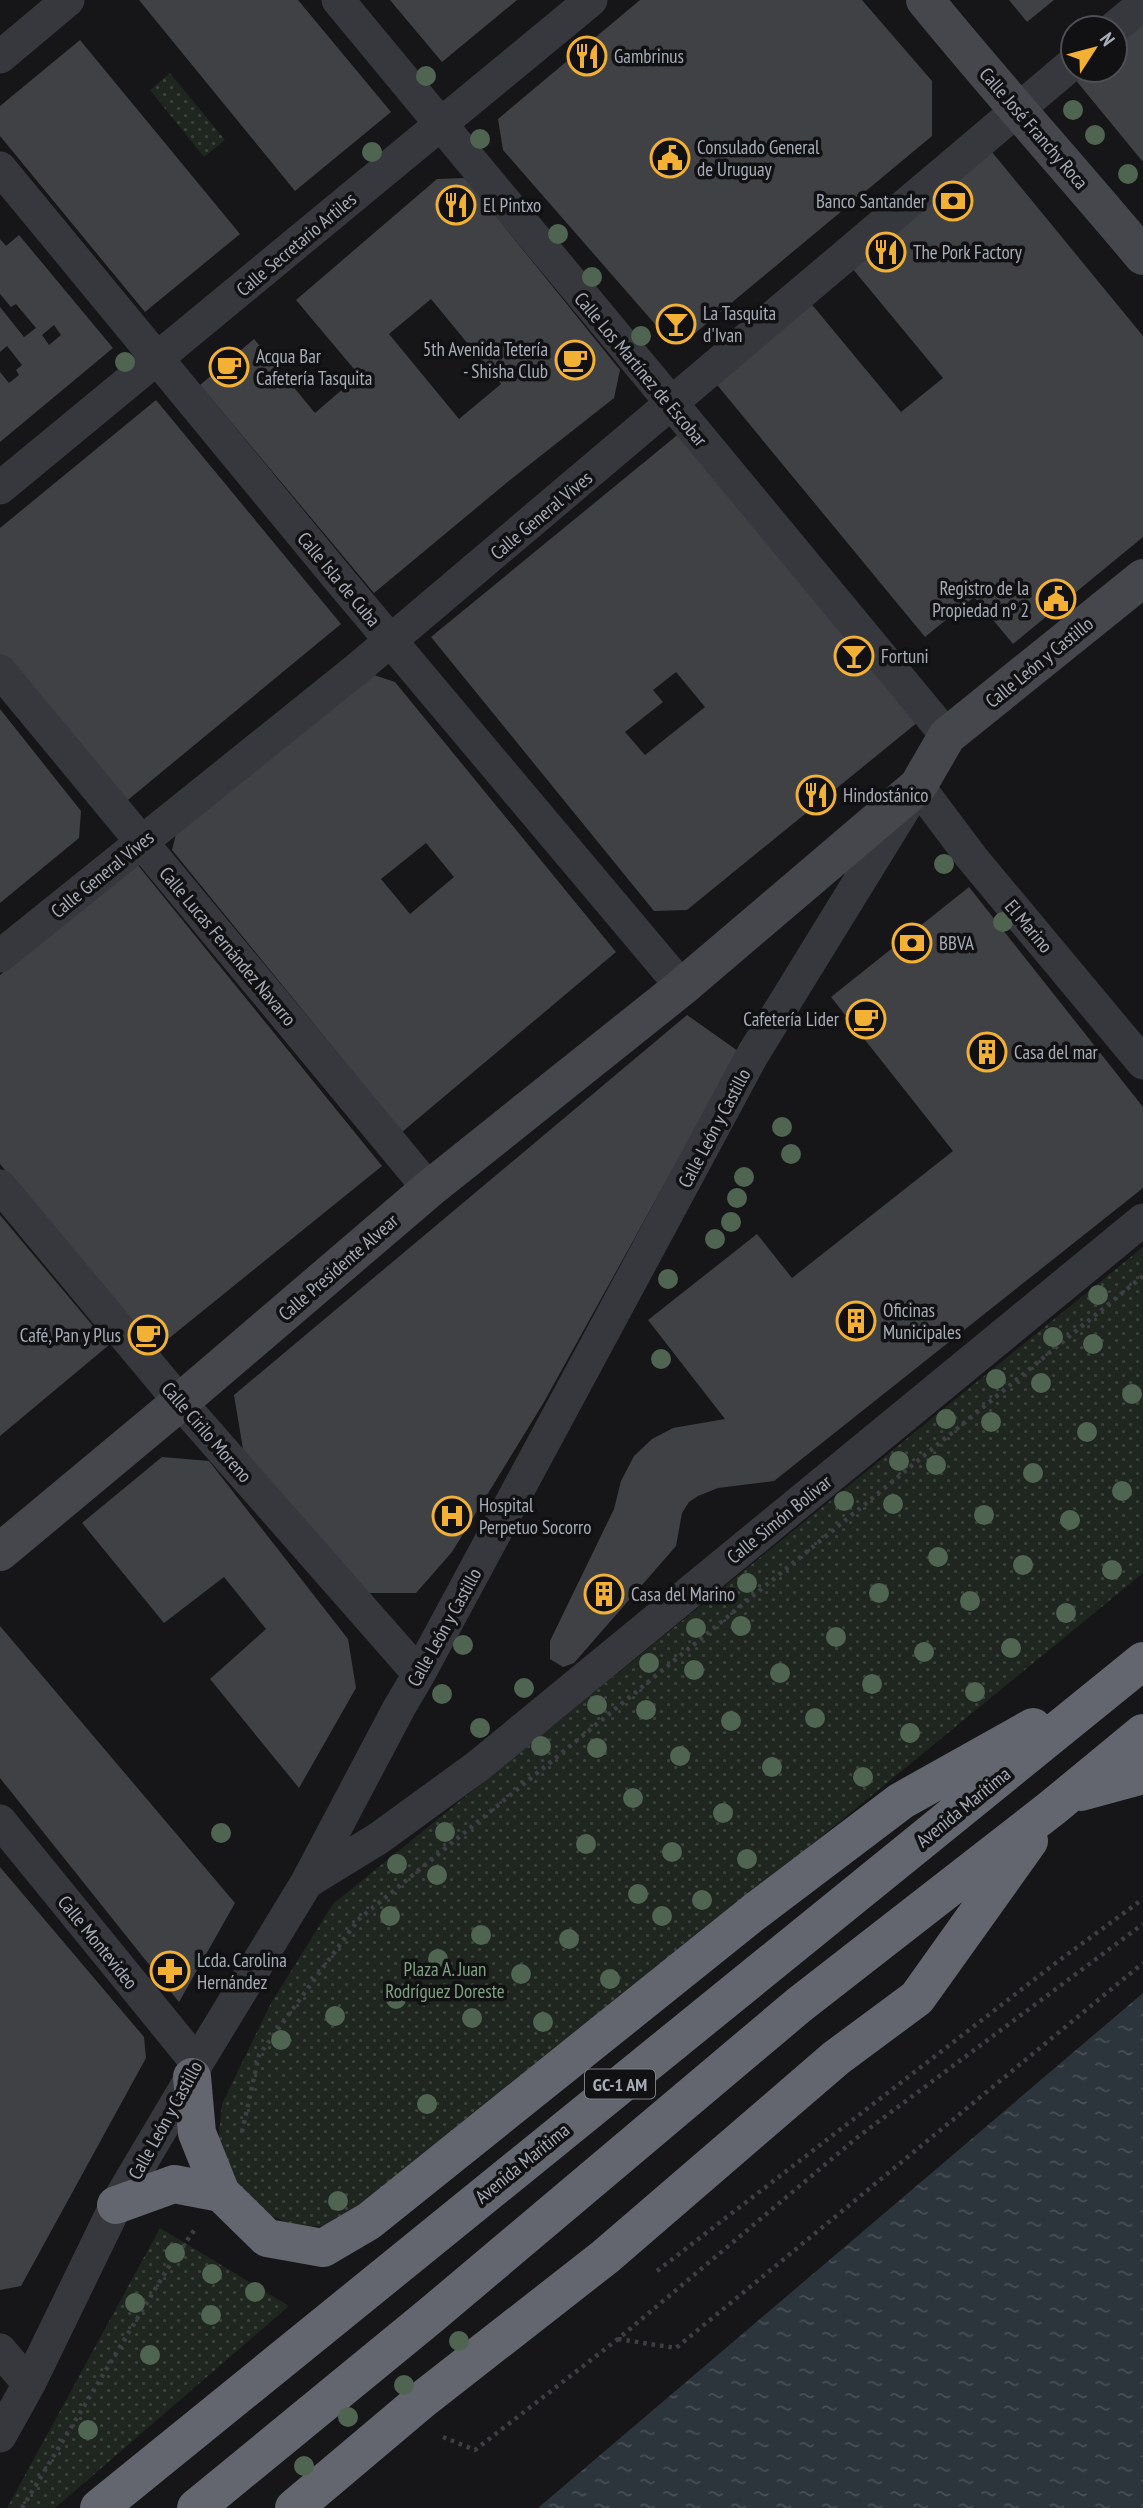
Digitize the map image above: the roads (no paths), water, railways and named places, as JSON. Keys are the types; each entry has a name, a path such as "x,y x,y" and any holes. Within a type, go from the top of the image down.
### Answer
{"highway":[{"path":"194,2070 197,2133 226,2186 267,2238 323,2248 369,2221 753,1913 901,1801 1135,1668"},
{"name":"Avenida Marítima","path":"99,2508 1135,1668"},
{"name":"GC-1 AM","path":"196,2508 430,2316 799,2005 1060,1802 1143,1733"},
{"path":"294,2508 422,2400 605,2257 836,2058 917,1998 1060,1802 1143,1775"},
{"path":"116,2205 174,2184 226,2186"}],"street":[{"path":"0,57 68,0"},
{"name":"Calle Los Martínez de Escobar","path":"338,0 947,736"},
{"name":"Calle Secretario Artiles","path":"0,488 591,0"},
{"name":"Calle José Franchy Roca","path":"925,0 1143,256"},
{"path":"1129,16 1143,4"},
{"name":"Calle General Vives","path":"0,956 392,640 1059,74"},
{"name":"Calle Isla de Cuba","path":"0,168 682,987"},
{"name":"Calle León y Castillo","path":"0,2436 29,2384 116,2205 307,1882 753,1054 947,736 1143,578"},
{"name":"Calle Lucas Fernández Navarro","path":"0,671 429,1189"},
{"name":"Calle León y Castillo","path":"682,987 918,786"},
{"name":"El Marino","path":"918,786 972,858 1143,1063"},
{"name":"Calle Presidente Alvear","path":"0,1552 429,1189 682,987"},
{"name":"Calle Cirilo Moreno","path":"0,1186 180,1402 419,1674"},
{"name":"Calle Simón Bolivar","path":"307,1882 379,1838 478,1766 1143,1220"},
{"name":"Calle Montevideo","path":"0,1821 194,2070"},
{"path":"0,2350 29,2384"}],"water":[{"path":"1143,1993 1143,2508 538,2508"}],"place":[{"name":"Gambrinus","path":"587,56"},
{"name":"Consulado General de Uruguay","path":"670,158"},
{"name":"Banco Santander","path":"953,201"},
{"name":"El Pintxo","path":"456,205"},
{"name":"The Pork Factory","path":"886,252"},
{"name":"La Tasquita d'Ivan","path":"676,324"},
{"name":"5th Avenida Tetería - Shisha Club","path":"575,360"},
{"name":"Acqua Bar Cafetería Tasquita","path":"229,367"},
{"name":"Registro de la Propiedad nº 2","path":"1056,599"},
{"name":"Fortuni","path":"854,656"},
{"name":"Hindostánico","path":"816,795"},
{"name":"BBVA","path":"912,943"},
{"name":"Cafetería Lider","path":"866,1019"},
{"name":"Casa del mar","path":"987,1052"},
{"name":"Oficinas Municipales","path":"856,1321"},
{"name":"Café, Pan y Plus","path":"148,1335"},
{"name":"Hospital Perpetuo Socorro","path":"452,1516"},
{"name":"Casa del Marino","path":"604,1594"},
{"name":"Lcda. Carolina Hernández","path":"170,1971"}],"park label":[{"name":"Plaza A. Juan Rodríguez Doreste","path":"445,1980"}]}
